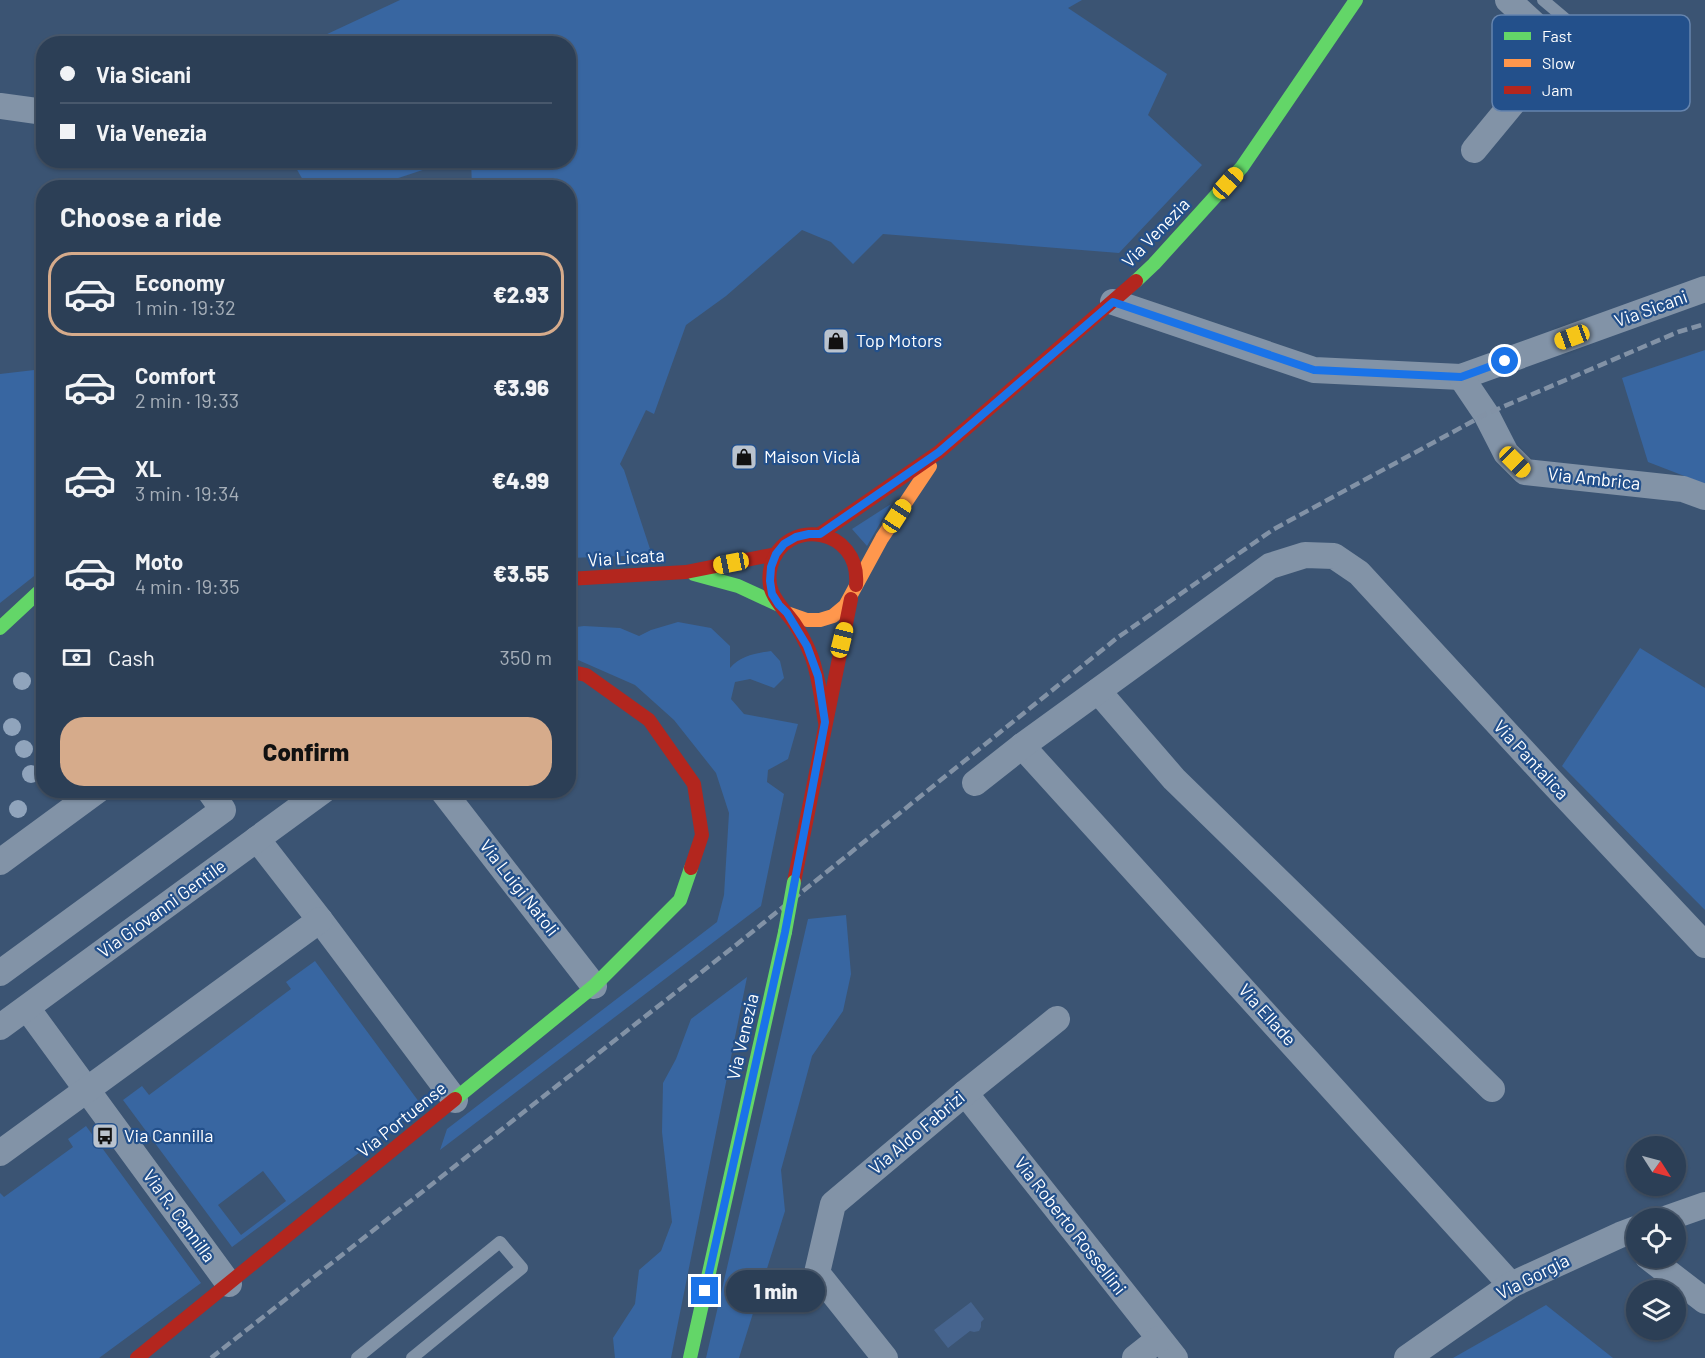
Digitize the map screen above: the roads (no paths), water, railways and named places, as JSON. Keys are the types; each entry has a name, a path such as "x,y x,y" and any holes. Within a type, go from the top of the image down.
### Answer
{"main road":[{"name":"Via Venezia","path":"939,452 1154,264 1242,167 1356,0"},
{"path":"820,534 939,452"},
{"path":"686,572 727,581 754,591 797,618 821,621 832,617 851,599 856,585 877,548 939,452"},
{"path":"825,722 818,676 807,646 772,594 771,567 776,554 784,544 796,537 820,534 843,544 852,556 857,571 856,585"},
{"path":"686,572 776,554"},
{"name":"Via Licata","path":"576,579 686,572"},
{"path":"0,628 36,594"},
{"name":"Via Venezia","path":"690,1358 785,932 851,599"},
{"name":"Via Portuense","path":"136,1358 594,986 680,900 702,835 694,784 649,720 586,675 576,673"}],"street":[{"path":"1508,0 1524,15"},
{"path":"0,106 36,111"},
{"path":"1474,150 1506,111"},
{"name":"Via Sicani","path":"1113,302 1314,370 1461,377 1705,289"},
{"name":"Via Ambrica","path":"1461,377 1486,414 1506,453 1525,472 1683,489 1705,497"},
{"name":"Via Pantalica","path":"975,783 1022,746 1270,566 1305,555 1335,556 1359,573 1705,945"},
{"path":"1098,691 1174,779 1492,1089"},
{"name":"Via Ellade","path":"1022,746 1511,1285"},
{"path":"0,862 87,798"},
{"path":"1,971 224,810 215,798"},
{"name":"Via Giovanni Gentile","path":"0,1027 313,798"},
{"name":"Via Luigi Natoli","path":"448,798 594,986"},
{"path":"257,839 455,1100"},
{"path":"0,1153 320,920"},
{"name":"Via R. Cannilla","path":"27,1008 229,1284"},
{"name":"Via Aldo Fabrizi","path":"885,1358 817,1273 832,1204 1057,1019"},
{"name":"Via Roberto Rossellini","path":"965,1093 1167,1348"},
{"path":"1686,1212 1705,1205"},
{"name":"Via Gorgia","path":"1407,1358 1511,1285 1626,1239"},
{"path":"1662,1268 1705,1301"},
{"path":"1136,1358 1167,1348"}],"lane":[{"path":"1543,0 1561,15"},
{"path":"357,1358 500,1242 522,1268 412,1358"}],"railway":[{"path":"211,1358 736,945 1117,638 1274,529 1486,414 1678,332 1705,324"}],"place":[{"name":"Top Motors","path":"836,341"},
{"name":"Maison Viclà","path":"744,457"},
{"name":"Via Cannilla","path":"105,1136"}]}
